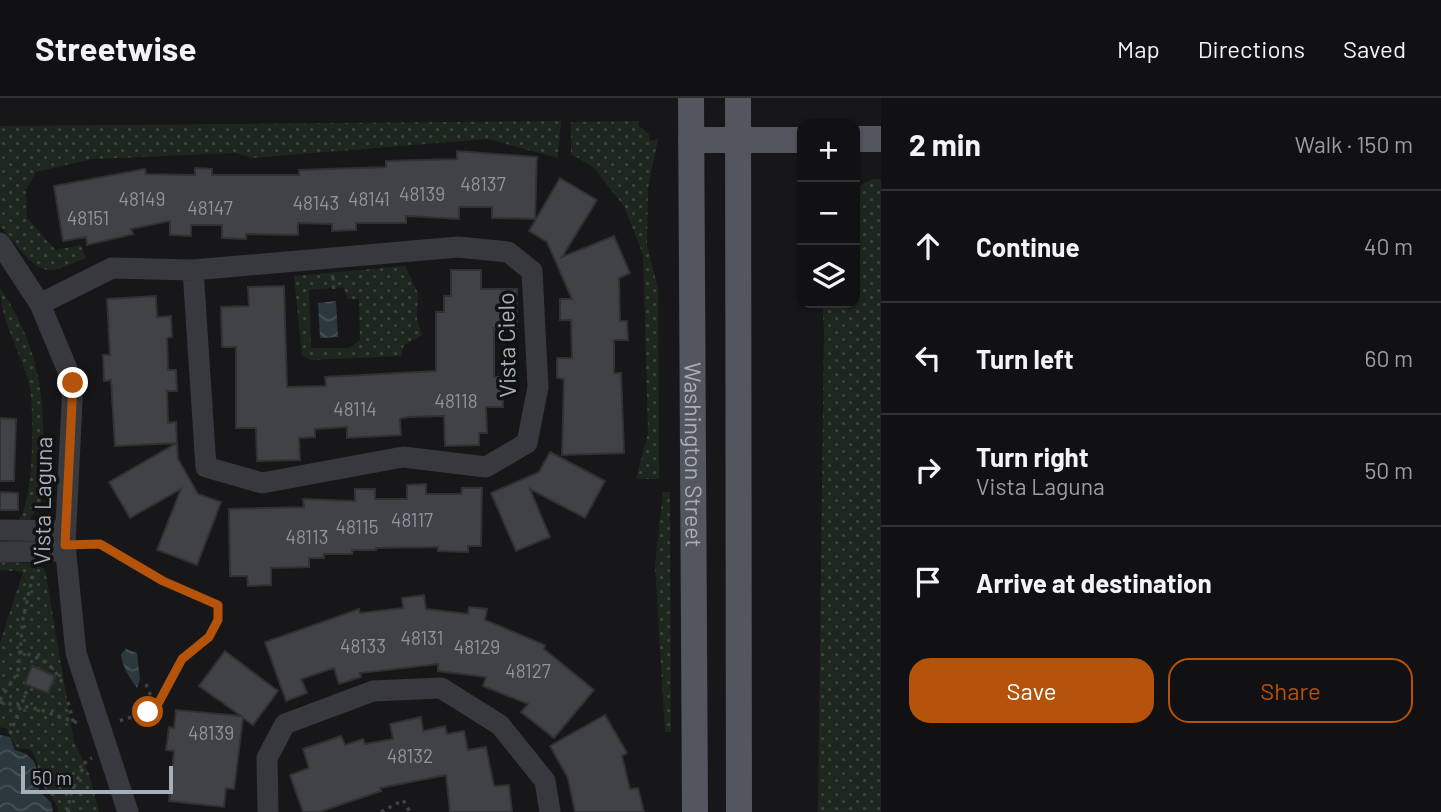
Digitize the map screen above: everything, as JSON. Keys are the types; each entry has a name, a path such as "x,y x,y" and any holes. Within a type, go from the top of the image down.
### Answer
{"main road":[{"name":"Washington Street","path":"691,98 695,812"},
{"name":"Washington Street","path":"738,98 739,812"},
{"path":"860,139 881,139"},
{"path":"691,140 797,140"}],"street":[{"name":"Vista Laguna","path":"0,243 40,304 73,383 66,542 76,653 128,812"},
{"name":"Vista Cielo","path":"40,304 112,268 193,270 458,247 508,252 532,271 538,387 527,443 486,467 403,457 262,482 206,467 193,270"},
{"path":"0,530 66,542"},
{"path":"0,552 38,550 66,542"},
{"path":"268,812 267,758 285,724 373,691 441,688 500,725 545,781 550,812"}],"path":[{"path":"38,550 19,652 18,672 0,701 21,705 74,724 99,724 148,712 155,706 182,659 209,637 218,620 218,605 163,581 100,544 66,542"},
{"path":"19,652 38,655 57,673 66,690 74,724"},
{"path":"146,684 155,706"},
{"path":"10,734 27,690"},
{"path":"68,812 71,796 86,761 108,752"},
{"path":"381,812 402,800 411,812"}],"shaded area":[{"path":"561,121 558,158 488,139 252,158 236,153 92,159 36,172 26,190 27,218 56,250 81,245 86,258 53,270 35,265 0,227 0,126"},
{"path":"639,121 639,126 649,134 650,141 658,139 648,188 647,245 658,289 659,479 636,479 648,433 643,254 624,206 593,167 571,154 571,122"},
{"path":"873,179 881,180 881,812 818,812 822,308 860,308 860,186"},
{"path":"405,266 418,293 417,320 422,335 404,345 401,356 310,360 302,355 294,276","holes":["343,287 348,299 359,299 360,340 349,348 311,348 309,290"]},
{"path":"0,288 27,339 40,389 43,415 42,499 40,507 30,517 32,521 18,521 23,511 30,477 31,396 3,312"},
{"path":"663,492 670,492 671,732 665,732 655,566"},
{"path":"0,562 29,563 45,569 74,742 89,774 99,812 58,812 56,804 41,782 33,753 30,749 16,748 7,729 0,727 0,643 23,572 0,570","holes":["32,667 55,677 48,693 25,684"]}],"water":[{"path":"336,301 338,337 320,338 318,303"},
{"path":"126,649 137,653 140,679 137,688 123,663 121,654"},
{"path":"0,735 10,737 15,750 33,760 39,791 51,802 53,812 0,812"}],"building":[{"path":"457,151 537,157 535,219 492,218 492,207 459,207 459,219 406,216 406,223 356,223 356,230 332,231 332,224 298,223 298,235 246,234 246,239 222,238 222,225 191,225 191,236 170,235 170,221 131,229 133,234 87,245 86,237 63,241 54,186 145,169 146,174 195,175 195,168 212,169 212,175 299,175 299,170 386,167 386,161 457,159"},
{"path":"560,178 597,200 562,257 614,236 630,273 619,278 620,321 627,321 628,340 614,340 614,373 621,373 624,453 562,455 564,379 557,378 557,358 572,358 571,320 560,320 560,299 572,299 547,242 529,231"},
{"path":"451,270 481,270 481,289 517,289 517,328 494,328 494,377 502,377 503,407 486,407 487,433 479,433 479,445 445,446 444,416 408,417 400,419 401,435 347,438 347,427 315,429 315,437 299,438 300,460 257,461 256,428 236,428 236,347 222,347 221,307 249,306 248,287 284,286 287,387 326,386 325,377 436,371 436,312 444,312 444,296 451,296"},
{"path":"156,296 157,317 171,316 172,337 167,338 168,370 176,370 177,391 167,391 168,423 176,422 177,443 115,446 111,380 104,381 103,355 110,355 107,299"},
{"path":"0,418 16,419 14,481 0,481"},
{"path":"177,443 178,459 198,494 221,502 197,565 157,550 181,489 130,518 109,482"},
{"path":"550,452 605,481 585,518 530,489 550,537 516,551 491,493 539,472"},
{"path":"426,484 426,494 461,494 462,488 482,488 481,546 468,546 468,552 438,551 438,547 376,548 352,550 352,554 324,554 324,558 309,558 309,567 271,568 271,585 248,586 247,576 230,576 229,509 304,507 303,499 355,501 355,489 375,489 375,499 407,499 407,485"},
{"path":"0,492 18,493 18,510 0,510"},
{"path":"424,595 426,609 468,614 469,607 487,609 485,620 545,645 544,649 594,690 554,738 521,712 528,704 483,686 486,677 438,671 438,664 360,673 361,677 339,684 334,668 301,679 307,693 286,701 265,642 359,609 360,613 403,608 402,598"},
{"path":"225,651 278,691 253,725 243,718 234,789 226,788 224,807 169,801 174,751 166,750 169,727 174,728 176,710 241,716 199,686"},
{"path":"32,666 55,676 48,693 25,684"},
{"path":"605,715 627,753 622,756 630,789 638,788 644,812 575,812 568,778 550,746"},
{"path":"421,717 423,731 445,726 447,734 464,731 468,750 486,747 494,786 509,785 512,812 450,812 446,775 380,788 381,791 319,812 303,812 290,775 309,768 303,749 341,736 345,745 363,739 365,744 393,739 390,724"}],"route":[{"path":"73,383 65,545 100,544 163,581 218,605 218,620 209,637 182,659 159,702 148,712"}]}
